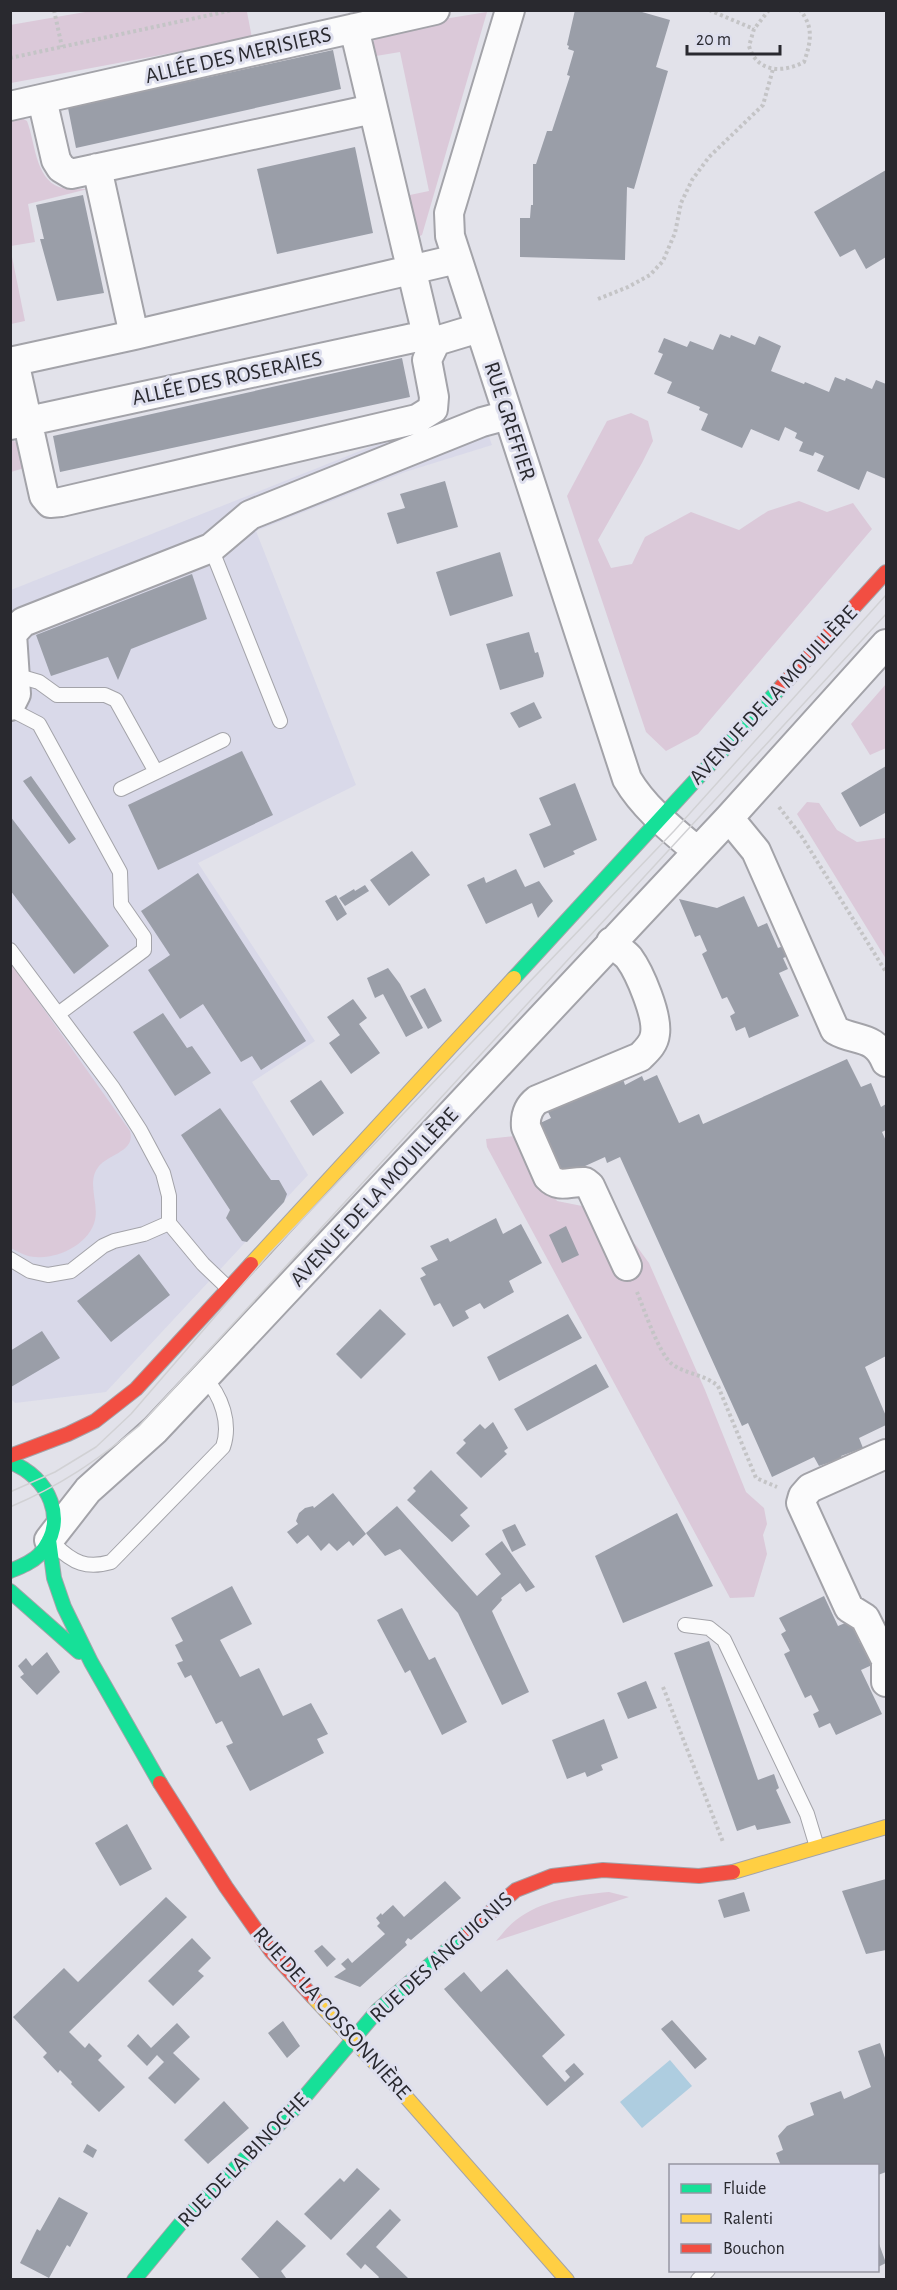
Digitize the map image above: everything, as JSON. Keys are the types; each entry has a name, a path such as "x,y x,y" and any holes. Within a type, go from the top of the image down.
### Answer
{"street":[{"name":"ALLÉE DES MERISIERS","path":"10,106 435,10"},
{"name":"RUE GREFFIER","path":"510,10 449,213 450,236 627,779 660,818"},
{"path":"354,28 412,271 431,338 427,360 434,397 433,409 417,419 61,502 50,503 44,496 19,423 12,362 412,271 457,259"},
{"path":"42,99 56,160 61,168 71,174 373,109"},
{"path":"97,168 134,335"},
{"name":"ALLÉE DES ROSERAIES","path":"19,423 479,328"},
{"path":"10,707 16,694 12,634 23,622 211,548 250,515 482,423 508,415"},
{"name":"AVENUE DE LA MOUILLÈRE","path":"10,1456 95,1421 136,1389 886,572"},
{"name":"AVENUE DE LA MOUILLÈRE","path":"49,1540 88,1490 155,1430 729,818 886,645"},
{"path":"660,818 697,851"},
{"path":"729,818 756,851 836,1030 843,1034 865,1038 883,1053 886,1062"},
{"path":"611,942 628,957 639,976 655,1022 655,1035 650,1048 640,1057 537,1100 531,1105 526,1127 554,1183 562,1185 585,1182 590,1186 627,1266"},
{"path":"886,1454 810,1488 803,1496 801,1503 802,1510 849,1608 865,1618 886,1660 886,1682"},
{"name":"RUE DE LA COSSONNIÈRE","path":"10,1462 28,1470 48,1491 53,1507 54,1524 49,1540 54,1578 64,1607 91,1662 170,1800 226,1887 271,1951 392,2081 567,2280"},
{"path":"10,1571 25,1566 39,1555 49,1540"},
{"name":"RUE DE LA COSSONNIÈRE","path":"10,1591 91,1662"},
{"name":"RUE DES ANGUIGNIS","path":"353,2041 378,2010 489,1911 516,1890 538,1879 572,1870 617,1869 692,1875 721,1874 886,1827"},
{"name":"RUE DE LA BINOCHE","path":"134,2280 181,2223 296,2107 353,2041"}],"lane":[{"path":"211,548 280,721"},
{"path":"15,675 39,682 57,696 105,695 116,700 156,772"},
{"path":"10,707 39,724 120,872 122,904 144,938 144,950 58,1014"},
{"path":"121,789 223,740"},
{"path":"10,950 112,1088 145,1139 163,1173 169,1196 169,1223 203,1264 228,1288"},
{"path":"10,1259 30,1271 48,1275 71,1270 114,1240 144,1234 169,1223"},
{"path":"49,1540 69,1558 95,1566 111,1562 223,1447 227,1436 220,1399 204,1378"},
{"path":"685,1625 709,1628 724,1640 807,1814 818,1847"}],"path":[{"path":"54,10 62,47"},
{"path":"10,58 233,10"},
{"path":"709,10 754,28"},
{"path":"769,10 754,28 749,46 758,62 773,69 792,68 804,62 809,49 811,29 800,10"},
{"path":"598,299 650,275 663,261 675,233 681,203 692,180 709,157 763,105 773,69"},
{"path":"773,799 802,837 886,972"},
{"path":"627,1266 663,1354 672,1364 710,1379 717,1386 756,1478 803,1496"},
{"path":"663,1687 723,1842"}],"shaded area":[{"path":"91,11 254,11 247,12 252,38 11,83 10,25"},
{"path":"487,12 422,235 416,238 405,196 429,191 400,52 376,56 373,42 382,29"},
{"path":"20,117 27,121 37,158 45,176 59,187 88,189 28,204 35,242 11,246 11,119"},
{"path":"11,252 25,321 10,324"},
{"path":"479,408 492,445 405,472 256,531 356,785 198,863 315,1041 252,1082 308,1175 106,1392 15,1403 11,1399 11,590 385,441"},
{"path":"631,413 648,421 653,441 598,540 611,568 632,564 645,537 691,512 739,530 768,511 799,501 827,512 853,503 872,529 698,734 666,751 646,732 567,496 607,421"},
{"path":"10,438 18,444 24,468 11,472"},
{"path":"886,684 886,748 870,755 851,724"},
{"path":"807,802 819,803 837,830 857,842 885,838 886,959 797,814"},
{"path":"11,963 130,1131 131,1138 121,1152 103,1162 95,1172 93,1185 96,1213 87,1236 72,1248 45,1257 29,1256 11,1248"},
{"path":"515,1136 557,1201 582,1206 622,1238 635,1244 649,1263 705,1390 746,1492 764,1508 767,1524 763,1535 767,1554 754,1597 730,1598 487,1147 486,1139"},
{"path":"609,1892 629,1897 496,1941 513,1922 548,1903"}],"water":[{"path":"670,2060 692,2086 642,2128 620,2102"}],"building":[{"path":"575,10 635,10 670,20 656,67 668,71 634,189 627,187 625,260 520,257 520,218 530,218 531,205 533,205 533,164 536,164 547,131 552,131 570,76 567,75 574,51 568,49 567,45"},
{"path":"333,50 341,89 76,148 68,108"},
{"path":"355,147 373,233 277,254 257,169"},
{"path":"886,170 886,257 866,269 855,249 840,257 814,212"},
{"path":"83,195 104,293 57,301 40,239 44,239 36,205"},
{"path":"720,334 730,338 731,335 755,345 759,336 781,346 771,371 829,392 835,377 845,381 846,378 872,389 876,380 886,384 886,479 867,471 859,490 817,471 824,456 815,452 813,456 799,451 803,442 795,438 797,433 785,427 779,441 751,429 742,448 701,430 708,414 699,410 700,407 667,393 672,382 654,374 663,354 658,352 664,338 687,347 690,341 713,350"},
{"path":"402,358 410,397 60,472 53,436"},
{"path":"445,481 458,527 397,544 387,513 405,508 400,494"},
{"path":"500,552 513,596 450,616 436,572"},
{"path":"192,574 207,619 131,649 118,680 108,657 51,676 36,635"},
{"path":"529,632 535,653 538,652 543,677 500,690 486,644"},
{"path":"534,702 542,718 519,728 510,713"},
{"path":"242,751 273,815 158,870 128,805"},
{"path":"886,766 886,816 885,813 860,827 841,793"},
{"path":"31,776 76,839 69,844 23,781"},
{"path":"575,783 597,840 573,851 575,854 544,868 529,834 551,825 539,798"},
{"path":"10,816 109,946 74,974 10,890"},
{"path":"412,851 430,875 389,906 370,880"},
{"path":"516,869 525,887 539,881 553,901 538,918 532,903 486,924 467,885 484,877 486,883"},
{"path":"198,873 306,1041 261,1070 252,1056 241,1062 203,1004 180,1019 148,970 170,955 141,911"},
{"path":"365,885 369,891 345,906 339,898 354,889 355,891"},
{"path":"336,895 347,914 337,921 325,901"},
{"path":"744,896 758,927 767,923 778,948 786,945 791,955 783,958 788,969 779,973 799,1016 749,1038 745,1027 736,1031 730,1016 735,1013 727,997 722,999 702,954 707,951 700,935 695,937 679,899 717,908"},
{"path":"388,968 400,984 423,1028 406,1037 383,994 375,998 367,978"},
{"path":"425,988 442,1021 428,1029 410,996"},
{"path":"353,999 367,1018 359,1024 380,1053 351,1074 329,1043 340,1035 327,1017"},
{"path":"163,1013 187,1048 192,1046 211,1073 175,1096 133,1032"},
{"path":"847,1059 861,1087 871,1083 881,1107 886,1104 886,1130 882,1132 886,1141 886,1356 865,1367 886,1416 886,1425 859,1438 863,1448 841,1456 845,1463 833,1468 831,1462 819,1466 814,1457 772,1477 748,1423 742,1426 620,1157 607,1163 605,1157 563,1176 538,1124 551,1118 548,1112 579,1099 577,1093 593,1086 596,1091 623,1079 625,1085 642,1076 644,1081 657,1075 679,1123 699,1114 703,1124"},
{"path":"321,1080 344,1113 313,1136 290,1101"},
{"path":"220,1108 271,1180 279,1180 287,1194 284,1202 247,1242 242,1241 226,1218 230,1210 181,1135"},
{"path":"496,1218 503,1234 521,1224 542,1263 509,1281 514,1292 484,1309 480,1303 465,1311 469,1318 453,1327 440,1303 434,1306 420,1278 426,1275 421,1268 438,1260 430,1246 448,1238 450,1242"},
{"path":"566,1226 579,1255 562,1263 549,1235"},
{"path":"139,1254 170,1295 111,1342 77,1301"},
{"path":"380,1309 406,1334 361,1379 336,1354"},
{"path":"568,1314 582,1338 499,1381 487,1357"},
{"path":"42,1331 60,1358 11,1387 10,1351"},
{"path":"596,1364 609,1387 527,1431 514,1409"},
{"path":"493,1422 508,1448 504,1451 507,1454 481,1478 456,1453 466,1443 463,1440 480,1424 485,1429"},
{"path":"431,1470 468,1508 460,1515 470,1526 452,1542 407,1500 416,1491 413,1488"},
{"path":"333,1493 366,1534 353,1546 349,1541 337,1551 329,1543 321,1551 308,1535 297,1544 287,1532 298,1524 296,1521 299,1513 305,1508 313,1506 314,1508"},
{"path":"397,1506 477,1596 501,1574 485,1554 502,1541 535,1587 526,1592 520,1583 501,1598 502,1600 492,1611 529,1692 502,1705 458,1613 400,1549 385,1556 366,1533"},
{"path":"677,1513 713,1586 623,1623 595,1556"},
{"path":"515,1524 526,1545 512,1552 502,1530"},
{"path":"232,1586 252,1624 220,1640 240,1677 259,1668 283,1716 311,1703 328,1734 317,1739 324,1753 250,1791 226,1746 233,1743 222,1721 216,1724 191,1675 185,1678 177,1663 183,1661 175,1645 183,1641 171,1618"},
{"path":"824,1596 838,1626 850,1621 860,1643 867,1641 872,1651 867,1654 872,1665 861,1670 882,1714 836,1735 830,1723 819,1728 813,1714 819,1711 811,1695 805,1698 784,1654 790,1651 781,1634 786,1631 779,1618"},
{"path":"402,1608 429,1660 435,1657 467,1722 442,1735 410,1670 405,1673 377,1620"},
{"path":"709,1641 758,1780 774,1774 779,1788 776,1790 791,1823 757,1830 755,1825 737,1831 674,1653"},
{"path":"47,1652 60,1672 37,1695 20,1677 24,1674 18,1666 26,1658 32,1666"},
{"path":"646,1681 657,1708 628,1719 617,1693"},
{"path":"604,1719 618,1758 601,1765 603,1770 587,1777 585,1772 567,1779 552,1740"},
{"path":"127,1824 152,1869 120,1886 95,1843"},
{"path":"886,1879 886,1950 866,1954 842,1891"},
{"path":"445,1881 461,1898 411,1940 408,1938 405,1942 407,1945 360,1987 334,1977 346,1969 341,1964 348,1958 352,1963 385,1934 377,1926 380,1923 376,1918 381,1913 382,1915 393,1905 404,1917"},
{"path":"744,1892 750,1911 724,1918 718,1900"},
{"path":"166,1897 187,1917 69,2032 85,2048 89,2043 102,2056 98,2060 125,2087 99,2112 60,2070 58,2073 43,2057 47,2053 13,2017 64,1968 78,1982"},
{"path":"192,1938 211,1958 198,1971 204,1976 173,2006 148,1981"},
{"path":"322,1945 336,1959 327,1967 314,1951"},
{"path":"507,1969 565,2035 542,2056 565,2082 570,2077 565,2071 574,2063 584,2074 547,2106 444,1989 464,1972 481,1992"},
{"path":"672,2020 707,2059 695,2069 661,2029"},
{"path":"283,2021 300,2046 287,2058 268,2033"},
{"path":"177,2023 190,2037 173,2053 200,2079 175,2104 148,2078 164,2062 157,2055 147,2066 127,2046 138,2034 151,2048"},
{"path":"880,2043 886,2061 886,2172 879,2175 879,2164 780,2164 776,2153 783,2150 778,2136 787,2126 814,2115 810,2103 841,2091 844,2099 871,2087 858,2051"},
{"path":"224,2101 249,2128 208,2164 184,2140"},
{"path":"87,2144 97,2150 93,2158 83,2152"},
{"path":"357,2168 380,2189 331,2240 304,2214 340,2178 344,2182"},
{"path":"59,2197 88,2213 70,2247 67,2245 49,2278 20,2263 37,2229 40,2231"},
{"path":"390,2209 401,2220 376,2247 410,2280 377,2280 379,2277 365,2264 361,2269 346,2254"},
{"path":"277,2220 306,2246 281,2271 285,2280 261,2280 241,2259"},
{"path":"879,2244 886,2263 879,2266"}],"tram line":[{"path":"10,1492 55,1472 96,1447 131,1414 269,1254 674,831 886,595"},
{"path":"10,1507 46,1490 78,1471 139,1426 886,614"}],"traffic: fast":[{"path":"514,978 781,687"},
{"path":"10,1462 35,1478 51,1501 54,1515 53,1528 48,1542 39,1555 29,1563 10,1571"},
{"path":"49,1540 54,1578 64,1607 91,1662 160,1783"},
{"path":"10,1591 79,1652"},
{"path":"134,2280 181,2223 296,2107 378,2010 470,1930"}],"traffic: slow":[{"path":"251,1264 514,978"},
{"path":"733,1872 886,1827"},
{"path":"313,1997 392,2081 567,2280"}],"traffic: jam":[{"path":"781,687 886,572"},
{"path":"10,1456 95,1421 136,1389 251,1264"},
{"path":"160,1783 226,1887 271,1951 313,1997"},
{"path":"470,1930 516,1890 552,1876 603,1870 699,1876 733,1872"}]}
